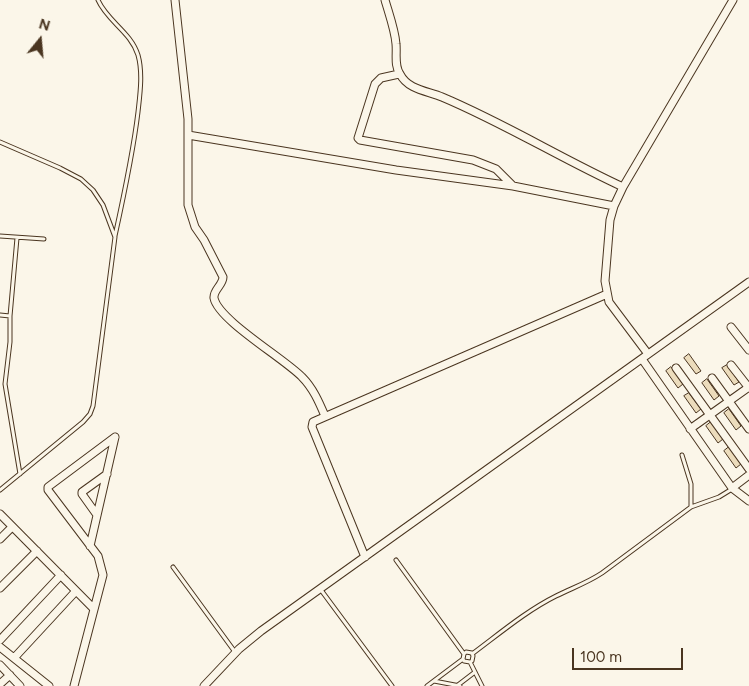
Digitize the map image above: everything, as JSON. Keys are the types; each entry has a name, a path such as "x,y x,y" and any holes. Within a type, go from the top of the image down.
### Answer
{"street":[{"path":"174,0 184,75 188,135 188,205 195,227 204,240 223,277 223,282 214,294 214,298 218,306 233,321 303,378 315,393 325,416"},
{"path":"386,0 396,44 397,66 399,74 405,81 416,88 440,96 489,118 580,167 623,187"},
{"path":"733,0 623,187 614,206 610,220 605,282 609,302 690,429 732,488 749,501"},
{"path":"399,74 381,78 375,84 358,138 369,143 473,160 496,170 514,186"},
{"path":"188,135 396,170 514,186 614,206"},
{"path":"204,686 235,653 261,631 749,282"},
{"path":"365,557 312,427 313,422 608,294"},
{"path":"731,327 749,350"},
{"path":"690,429 749,388 731,365"},
{"path":"676,368 749,469"},
{"path":"712,378 749,429"},
{"path":"74,686 103,575 98,556 90,546 48,490 48,487 115,437 90,546"},
{"path":"97,515 82,492 107,474"},
{"path":"732,488 749,475"},
{"path":"0,514 94,609"},
{"path":"0,539 12,527"},
{"path":"0,588 37,551"},
{"path":"0,640 61,575"},
{"path":"14,658 76,591"},
{"path":"0,647 49,686"},
{"path":"0,665 20,686"},
{"path":"0,684 10,675"}],"lane":[{"path":"0,490 83,422 90,414 92,406 115,237 133,151 140,78 138,56 132,43 98,0"},
{"path":"0,142 81,179 93,190 103,205 115,237"},
{"path":"0,236 44,240"},
{"path":"17,238 10,316 10,342 5,384 20,474"},
{"path":"0,315 10,316"},
{"path":"682,455 691,484 691,507"},
{"path":"464,654 469,652 472,654 518,620 556,596 590,581 691,507 719,497 732,488"},
{"path":"396,560 464,654 463,659 427,686"},
{"path":"172,567 235,653"},
{"path":"320,589 392,686"},
{"path":"470,662 473,658 472,654"},
{"path":"463,659 470,662"},
{"path":"470,662 482,686"},
{"path":"433,681 459,686 475,672"}],"building":[{"path":"689,354 701,371 696,374 684,358"},
{"path":"727,365 739,382 734,385 722,368"},
{"path":"671,367 683,384 678,388 666,371"},
{"path":"707,379 719,396 714,400 702,383"},
{"path":"689,393 701,409 696,413 684,396"},
{"path":"729,409 741,426 736,430 724,413"},
{"path":"711,422 723,439 718,443 706,426"},
{"path":"729,447 741,464 736,468 724,451"}]}
